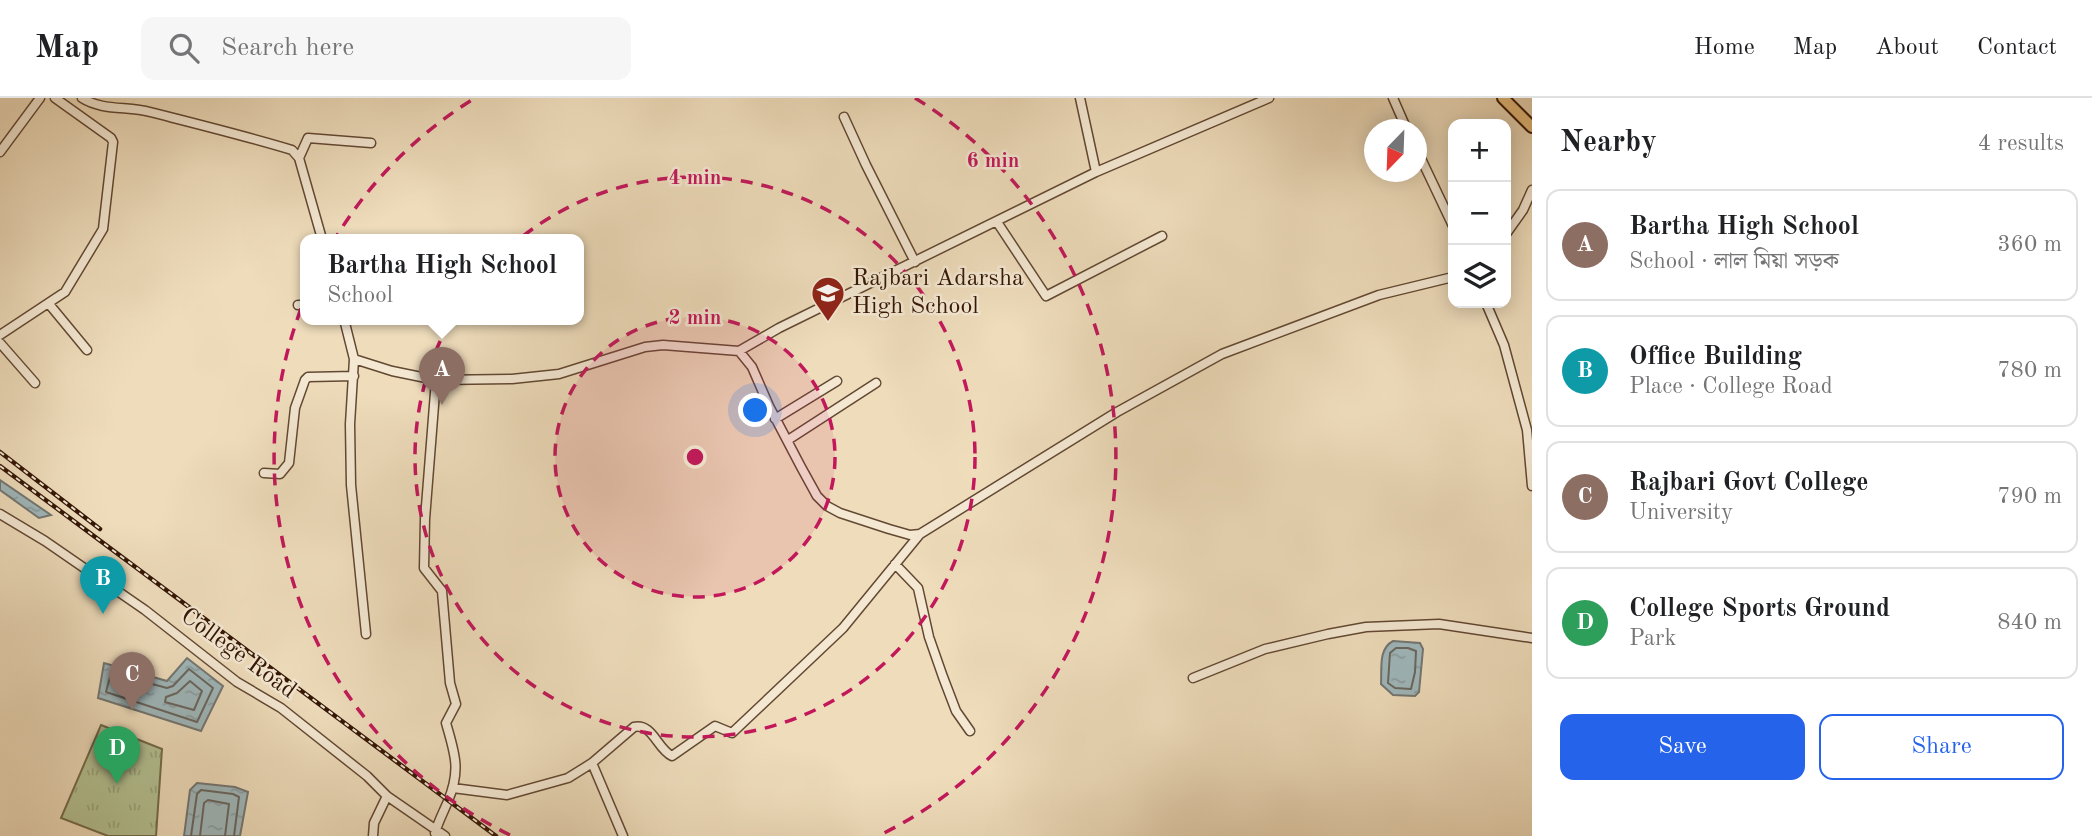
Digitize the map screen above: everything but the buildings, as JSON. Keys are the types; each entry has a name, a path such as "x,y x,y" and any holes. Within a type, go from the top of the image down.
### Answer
{"main road":[{"path":"1503,98 1532,127"}],"street":[{"path":"0,152 40,98"},
{"path":"0,335 65,292 103,229 113,142 55,98"},
{"path":"82,98 100,106 113,102 292,150 299,158 321,234"},
{"path":"1080,98 1096,172"},
{"path":"354,359 392,371 436,380 512,379 559,374 645,347 663,345 739,351 779,328 1096,172 1269,98"},
{"path":"1393,98 1402,119"},
{"path":"844,117 915,262"},
{"path":"299,158 307,138 371,143"},
{"path":"1427,171 1448,215"},
{"path":"1511,226 1532,190"},
{"path":"997,222 1046,296 1162,236"},
{"path":"453,788 507,795 568,778 592,763 634,727 647,728 672,756 715,726 727,732 736,730 843,628 920,534 1117,412 1222,354 1379,295 1448,278"},
{"path":"49,304 87,349"},
{"path":"1488,308 1504,345 1527,430 1532,486"},
{"path":"346,325 354,359 350,424 351,485 366,634"},
{"path":"0,343 35,383"},
{"path":"739,351 752,367 775,418 817,496 840,513 910,535 920,534"},
{"path":"264,473 280,474 289,463 295,408 304,380 308,377 354,376"},
{"path":"435,833 457,771 456,753 446,723 456,704 450,683 442,591 424,568 425,519 436,380"},
{"path":"775,418 837,382"},
{"path":"788,440 876,383"},
{"name":"College Road","path":"0,514 45,541 145,610 237,682 281,708 367,776 387,796 435,833 445,836"},
{"path":"895,564 918,588 929,637 943,677 956,711 971,731"},
{"path":"1193,678 1265,649 1366,627 1439,624 1532,638"},
{"path":"592,763 623,836"},
{"path":"373,836 374,823 387,796"}],"green space":[{"path":"101,725 162,749 156,836 108,836 61,818"}],"water":[{"path":"0,480 51,515 39,518 0,490"},
{"path":"1393,641 1420,643 1423,649 1419,692 1415,696 1393,695 1381,684 1383,654"},
{"path":"187,658 223,686 201,731 98,698 104,663 167,681"},
{"path":"197,783 235,787 248,792 240,836 184,836 190,790"}],"railway":[{"path":"0,452 100,529"},
{"path":"0,466 496,836"}],"place":[{"name":"Rajbari Adarsha High School","path":"828,323"},
{"name":"Bartha High School","path":"442,405"},
{"name":"Office Building","path":"103,614"},
{"name":"Rajbari Govt College","path":"132,710"},
{"name":"College Sports Ground","path":"117,784"}]}
